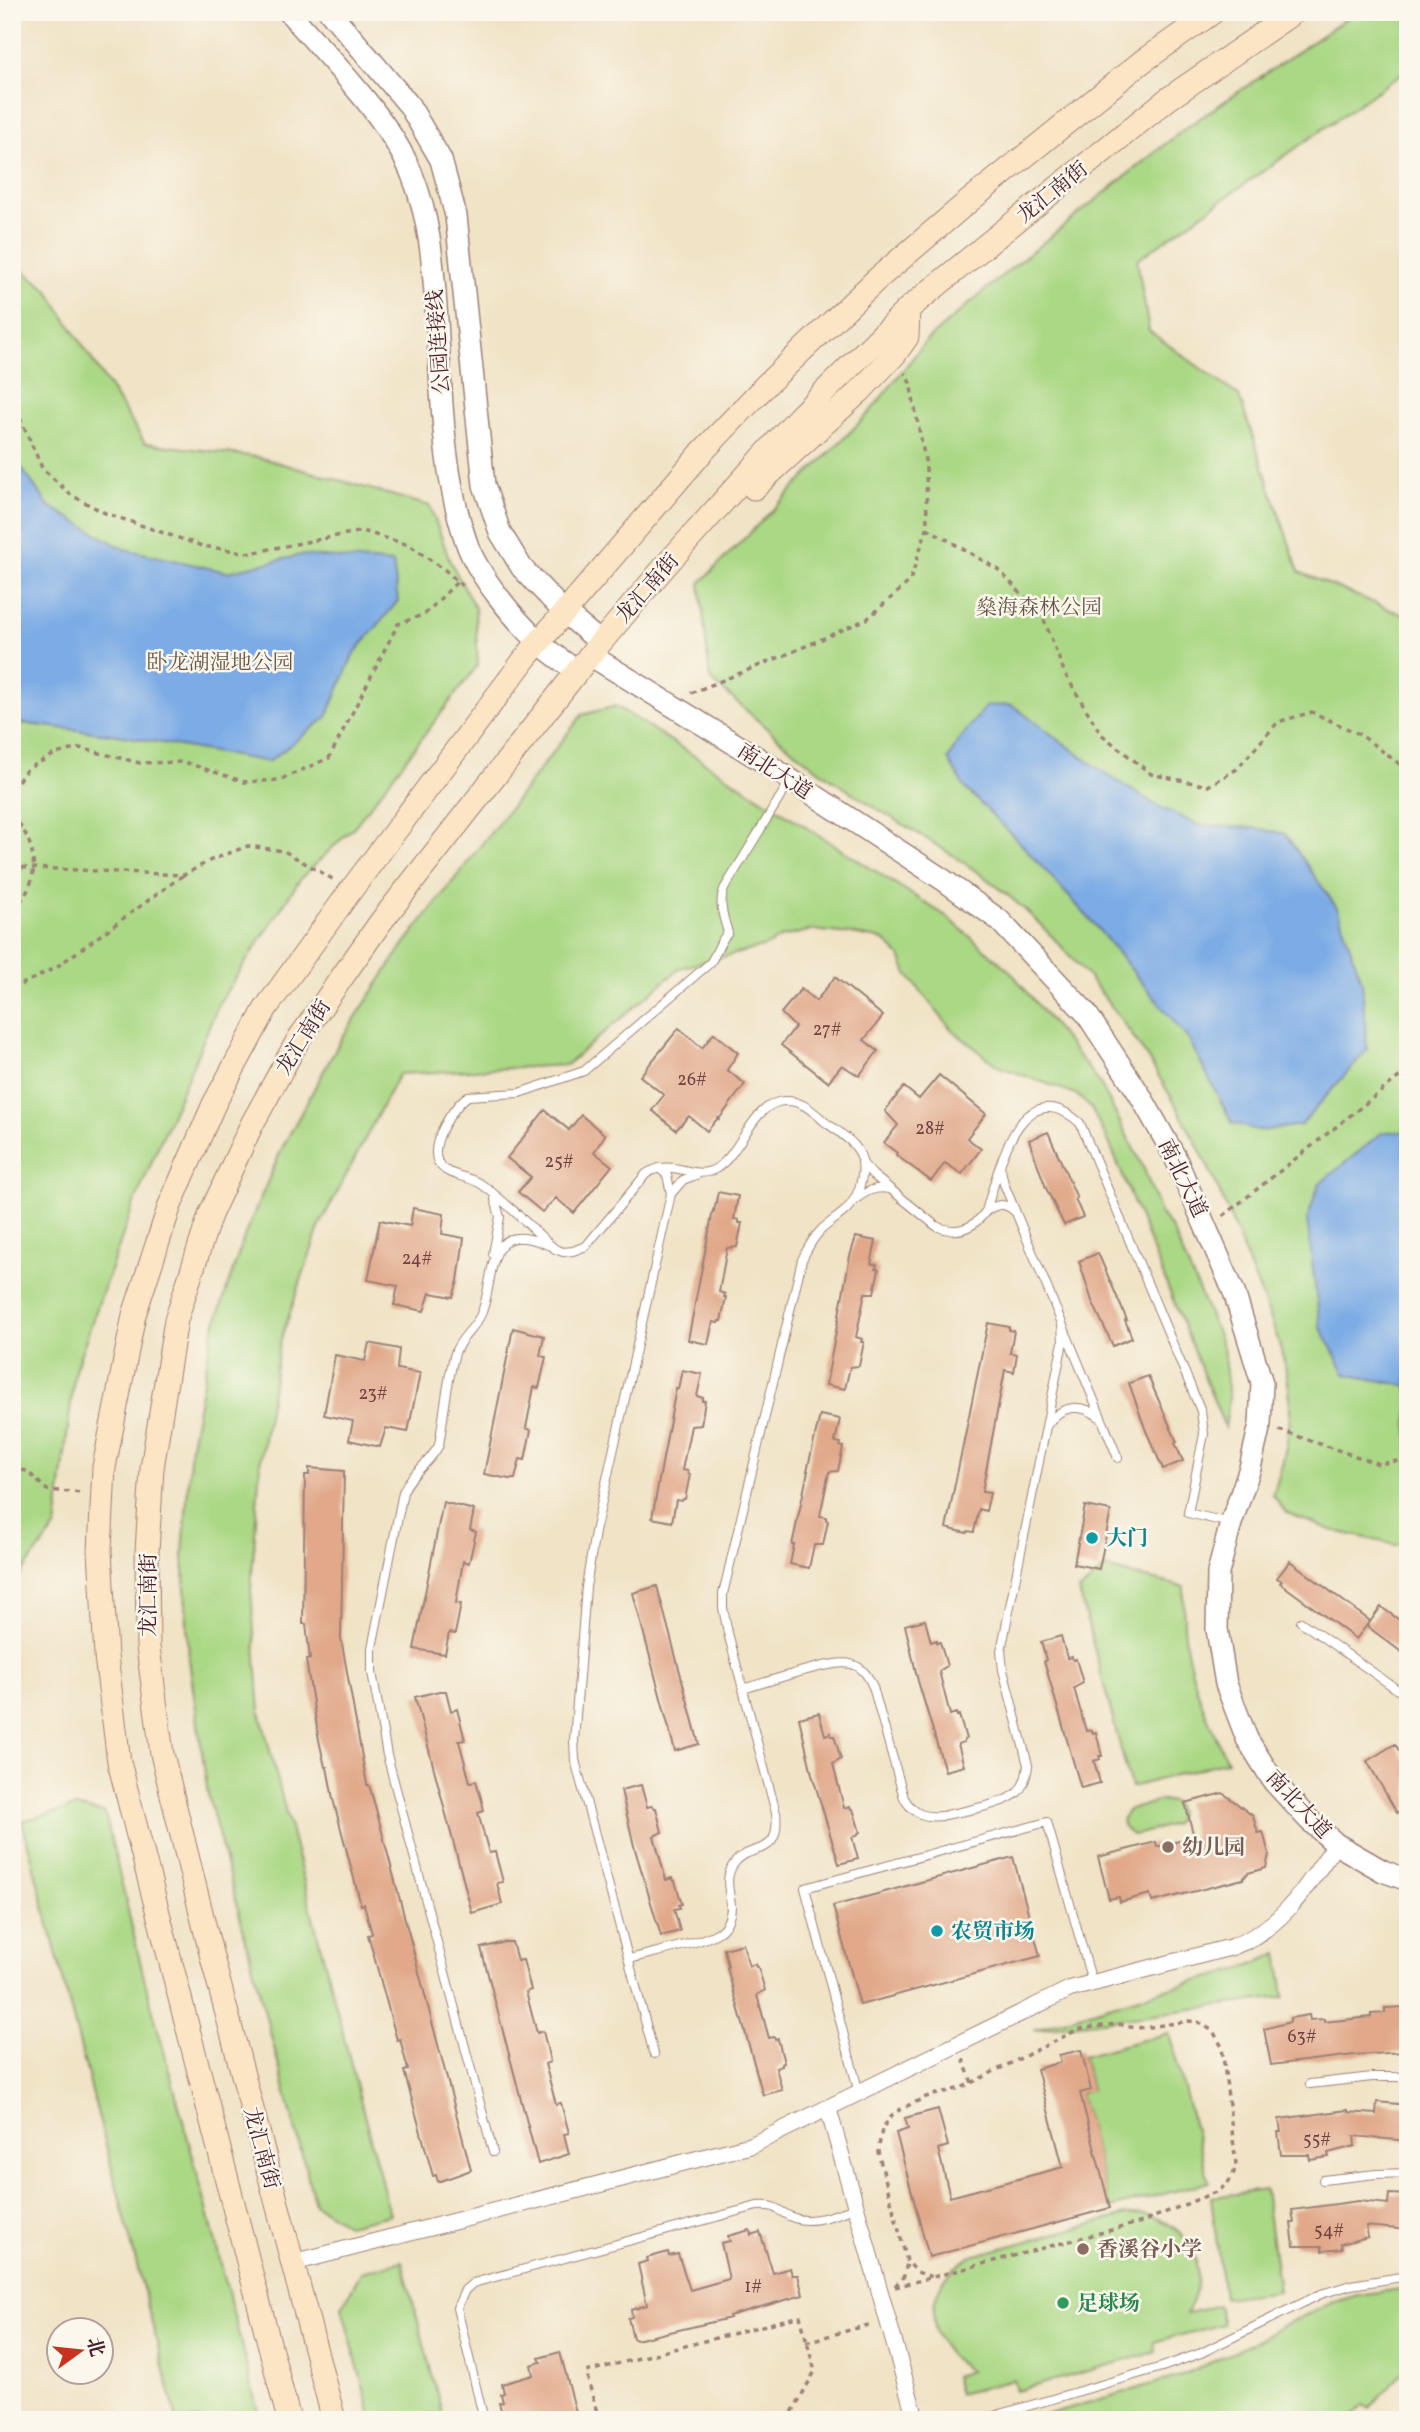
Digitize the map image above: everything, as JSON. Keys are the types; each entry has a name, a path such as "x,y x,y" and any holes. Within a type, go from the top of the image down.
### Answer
{"main road":[{"name":"龙汇南街","path":"289,2420 118,1762 105,1643 100,1551 104,1467 134,1315 170,1205 214,1104 266,1009 351,890 539,642 703,451 767,384 876,280 1143,61 1213,12"},
{"name":"龙汇南街","path":"334,2420 212,1958 162,1754 148,1647 147,1552 152,1468 176,1320 210,1216 251,1126 298,1040 380,923 589,656 798,418 908,309 1168,99 1294,12"},
{"path":"667,564 861,390 907,337 908,309"}],"street":[{"name":"公园连接线","path":"289,12 385,124 411,172 428,225 444,431 453,490 468,546 493,590 539,642 589,656"},
{"name":"公园连接线","path":"330,12 409,105 441,160 456,216 484,485 500,532 522,568 564,612 589,656"},
{"name":"南北大道","path":"589,656 756,757 945,881 999,920 1086,1013 1140,1094 1174,1157 1234,1292 1262,1383 1260,1424 1250,1468 1217,1573 1217,1629 1226,1685 1247,1739 1274,1782 1308,1819 1336,1844 1383,1871 1408,1880"},
{"path":"292,2263 752,2145 1070,1989 1251,1940 1282,1917 1336,1844"},
{"path":"828,2108 916,2420"}],"lane":[{"path":"555,1249 480,1184 444,1169 438,1162 436,1145 455,1107 468,1096 519,1093 584,1071 710,963 719,951 721,940 728,933 721,906 724,888 790,780"},
{"path":"671,1194 683,1180 720,1166 768,1107 778,1102 792,1101 805,1105 856,1147 867,1170 936,1226 946,1230 963,1230 979,1220 992,1207 1004,1205 1016,1213"},
{"path":"986,1211 1016,1127 1024,1118 1042,1109 1063,1111 1080,1123 1201,1411 1204,1434 1188,1513 1231,1523"},
{"path":"854,1201 859,1188 862,1161"},
{"path":"1001,1164 1004,1184 1118,1458"},
{"path":"492,1261 502,1245 519,1238 530,1237 563,1252 586,1246 646,1174 659,1168 675,1167 698,1174"},
{"path":"654,2054 575,1760 574,1741 586,1587 595,1532 671,1194 667,1175 659,1168"},
{"path":"629,1959 703,1939 722,1929 731,1911 727,1882 734,1862 769,1844 775,1836 778,1827 776,1813 725,1619 723,1594 807,1248 822,1229 869,1190 883,1188 892,1191"},
{"path":"492,1194 500,1217 482,1311 476,1324 455,1352 439,1445 433,1455 408,1480 403,1492 371,1660 387,1755 494,2152"},
{"path":"743,1689 834,1664 852,1664 868,1676 873,1687 904,1798 915,1812 933,1817 942,1816 1003,1800 1019,1791 1027,1775 1028,1765 1003,1670 1001,1651 1063,1342 1062,1324"},
{"path":"1046,1426 1059,1412 1068,1408 1088,1409 1101,1419"},
{"path":"1301,1622 1408,1697"},
{"path":"859,2093 805,1888 1047,1822 1092,1982"},
{"path":"1310,2084 1372,2077 1408,2077"},
{"path":"1324,2180 1408,2173"},
{"path":"484,2420 457,2308 465,2290 473,2283 757,2206 780,2208 794,2218 810,2220 856,2208"},
{"path":"981,2420 1201,2353 1321,2294 1351,2285 1408,2276"}],"path":[{"path":"667,703 867,619 910,581 927,528 926,465 910,383 895,354"},
{"path":"12,399 42,468 71,495 105,513 202,546 250,553 362,531 409,545 467,590"},
{"path":"927,528 999,570 1043,617 1065,674 1101,734 1151,774 1208,786 1237,769 1278,722 1312,712 1361,735 1408,773"},
{"path":"12,789 27,769 55,754 80,748 140,763 184,762 245,782 279,780 329,758 398,624 425,614 457,581 478,565"},
{"path":"12,816 26,832 33,850 34,869 28,888 12,908"},
{"path":"12,989 55,968 184,875 211,860 248,846 284,851 351,890"},
{"path":"12,867 184,875"},
{"path":"1207,1229 1408,1070"},
{"path":"1260,1424 1379,1464 1408,1459"},
{"path":"12,1468 27,1471 47,1490 103,1495"},
{"path":"1198,2022 1213,2031 1222,2047 1237,2164 1232,2179 1218,2191 1142,2221 891,2288 904,2276 907,2261 878,2151 880,2135 892,2115 901,2109 926,2097 972,2083 1079,2029 1117,2024 1144,2028 1198,2022"},
{"path":"957,2044 972,2083"},
{"path":"907,2261 917,2272 933,2277"},
{"path":"599,2420 586,2372 800,2316 814,2371 788,2420"},
{"path":"806,2342 887,2320"}],"green space":[{"name":"燊海森林公园","path":"1356,12 1408,12 1408,69 1137,260 1149,331 1239,396 1299,572 1408,617 1408,1542 1396,1545 1331,1530 1286,1513 1273,1495 1282,1465 1290,1420 1287,1375 1279,1344 1213,1177 1154,1069 1108,1001 1054,939 1003,891 817,769 710,679 700,583 869,413 927,340 1004,274 1184,129"},
{"name":"卧龙湖湿地公园","path":"12,262 47,289 145,443 258,457 430,506 450,561 475,608 478,665 354,827 301,878 219,1003 133,1206 75,1370 56,1527 12,1586"},
{"path":"616,706 946,916 1011,972 1100,1083 1144,1169 1160,1213 1173,1231 1223,1347 1229,1399 1225,1428 1111,1147 1091,1108 1076,1094 998,1066 951,1029 907,974 900,956 884,940 812,930 782,937 766,946 680,968 566,1065 399,1074 320,1225 280,1342 260,1463 251,1590 260,1712 390,2215 347,2225 315,2204 208,1795 189,1659 183,1554 191,1445 212,1334 245,1234 282,1148 340,1041 405,943 582,715"},
{"path":"1105,1568 1184,1587 1184,1626 1189,1661 1205,1712 1227,1761 1131,1787 1079,1591"},
{"path":"1161,1800 1173,1802 1175,1805 1178,1813 1174,1824 1133,1835 1126,1830 1122,1821 1127,1811"},
{"path":"75,1807 105,1813 144,1978 209,2216 260,2420 177,2420 22,1821"},
{"path":"1278,1953 1284,1997 1033,2030 1237,1970"},
{"path":"1169,2033 1209,2182 1110,2208 1080,2093 1091,2089 1083,2056"},
{"path":"1265,2190 1279,2291 1224,2298 1211,2197"},
{"name":"足球场","path":"1142,2214 1174,2227 1185,2238 1192,2251 1197,2266 1197,2282 1194,2298 1186,2314 1218,2305 1223,2324 1154,2342 1156,2352 1016,2391 1013,2380 959,2394 954,2376 970,2371 942,2345 935,2329 934,2313 936,2296 956,2267 972,2256 1125,2215"},
{"path":"402,2261 444,2420 372,2420 342,2307 361,2272"},
{"path":"1408,2288 1408,2367 1369,2409 1364,2405 1350,2420 1266,2420 1263,2417 1259,2420 1028,2420 1177,2377 1237,2351 1334,2302 1357,2295"}],"water":[{"path":"12,455 49,506 124,549 227,572 301,555 393,563 398,601 353,655 327,717 268,762 118,735 12,722"},
{"path":"1012,705 1103,772 1156,805 1198,825 1255,828 1285,834 1337,908 1362,982 1367,1050 1301,1125 1261,1131 1232,1123 1189,1040 1094,924 1022,845 964,787 948,759 959,740 986,706"},
{"path":"1383,1132 1408,1132 1408,1386 1345,1374 1320,1326 1307,1220 1319,1184"}],"building":[{"path":"835,977 883,1016 864,1040 878,1051 859,1076 842,1065 828,1082 781,1045 795,1027 781,1013 801,989 816,1001"},
{"path":"679,1028 702,1048 714,1033 738,1053 727,1070 745,1084 707,1131 689,1116 676,1130 652,1110 664,1095 640,1076"},
{"path":"939,1075 986,1114 967,1138 981,1149 962,1174 945,1163 931,1181 884,1143 898,1125 885,1111 904,1087 919,1099"},
{"path":"545,1110 569,1130 581,1115 605,1135 594,1152 612,1166 574,1213 556,1198 542,1212 518,1192 531,1177 507,1158"},
{"path":"1048,1132 1083,1217 1064,1225 1046,1188 1029,1140"},
{"path":"718,1192 738,1196 734,1219 742,1223 737,1247 727,1248 719,1292 726,1297 721,1321 713,1322 708,1344 688,1340"},
{"path":"413,1208 444,1214 442,1234 464,1238 453,1297 430,1293 424,1311 394,1305 398,1286 368,1280 380,1220 410,1226"},
{"path":"856,1237 876,1241 871,1264 877,1265 876,1268 879,1269 874,1293 865,1293 856,1337 864,1342 859,1366 850,1367 845,1389 826,1385 850,1256"},
{"path":"1098,1253 1132,1338 1113,1346 1092,1301 1079,1261"},
{"path":"988,1323 1009,1327 1009,1330 1014,1331 1010,1353 1017,1354 1014,1372 1005,1370 982,1492 990,1493 986,1511 979,1509 974,1532 967,1533 946,1528"},
{"path":"513,1328 544,1336 540,1356 546,1357 539,1388 534,1387 526,1428 531,1430 525,1460 520,1459 515,1479 509,1479 484,1474"},
{"path":"369,1343 399,1349 397,1369 420,1373 408,1432 386,1428 380,1447 349,1440 353,1421 324,1415 335,1355 365,1361"},
{"path":"682,1370 702,1374 697,1396 705,1401 701,1425 691,1426 682,1470 688,1471 690,1475 685,1499 676,1500 672,1522 652,1518 676,1388 678,1389"},
{"path":"1148,1376 1183,1461 1163,1469 1129,1383"},
{"path":"820,1415 840,1419 835,1442 841,1443 840,1446 843,1447 838,1471 829,1472 820,1516 826,1517 828,1521 823,1545 814,1545 809,1568 790,1564"},
{"path":"309,1468 344,1471 341,1638 367,1785 376,1809 471,2170 438,2182 436,2175 433,2176 404,2071 408,2070 368,1935 372,1934 364,1904 361,1905 319,1740 306,1660 310,1659 306,1624 303,1624 305,1475 309,1475"},
{"path":"443,1502 474,1510 470,1530 476,1532 469,1563 463,1561 456,1603 461,1604 455,1634 449,1633 445,1654 414,1649"},
{"name":"大门","path":"1085,1506 1111,1511 1099,1569 1074,1564"},
{"path":"1290,1561 1370,1621 1356,1639 1280,1583 1282,1581 1277,1578"},
{"path":"657,1586 699,1744 675,1751 633,1593"},
{"path":"1381,1607 1408,1626 1408,1657 1367,1626"},
{"path":"925,1620 931,1642 940,1642 947,1666 939,1671 950,1715 959,1715 966,1739 958,1744 964,1766 945,1771 918,1681 905,1625"},
{"path":"1061,1636 1067,1658 1076,1659 1083,1683 1074,1688 1086,1731 1096,1732 1102,1756 1094,1761 1100,1783 1081,1788 1044,1661 1046,1660 1041,1642"},
{"path":"446,1691 451,1711 457,1709 465,1740 459,1741 470,1782 476,1781 482,1801 484,1811 478,1813 489,1853 495,1852 503,1882 497,1883 502,1904 472,1913 415,1697"},
{"path":"819,1713 825,1735 831,1733 831,1736 834,1736 841,1759 833,1764 844,1808 850,1806 853,1809 860,1832 852,1837 858,1859 839,1864 812,1774 799,1718"},
{"path":"1395,1744 1408,1765 1408,1807 1397,1813 1367,1761"},
{"path":"641,1785 647,1807 656,1808 662,1832 654,1836 666,1880 672,1878 675,1881 682,1904 679,1905 680,1908 674,1909 680,1931 661,1936 634,1846 621,1790"},
{"path":"1223,1793 1253,1816 1258,1833 1263,1832 1269,1854 1266,1868 1248,1873 1243,1879 1152,1902 1150,1894 1120,1902 1119,1897 1109,1899 1098,1857 1156,1842 1157,1847 1194,1837 1185,1803"},
{"name":"农贸市场","path":"1013,1857 1040,1956 860,2005 833,1906"},
{"path":"512,1942 517,1961 523,1960 531,1990 526,1992 537,2033 543,2031 548,2052 550,2062 545,2064 556,2104 561,2103 569,2133 564,2134 569,2154 538,2164 481,1948"},
{"path":"743,1944 749,1966 755,1964 758,1967 765,1990 757,1995 769,2038 778,2039 784,2063 776,2068 782,2090 763,2095 724,1949"},
{"path":"1405,2007 1405,2012 1408,2012 1408,2050 1405,2052 1271,2065 1264,2029 1290,2022 1290,2018 1309,2015 1310,2020 1324,2019 1324,2022 1371,2017 1371,2014 1385,2013 1385,2008"},
{"path":"1081,2050 1091,2090 1080,2093 1110,2208 929,2257 896,2133 908,2129 905,2118 938,2109 948,2146 938,2149 950,2197 1063,2167 1037,2069 1061,2062 1059,2055"},
{"path":"1377,2102 1408,2105 1408,2141 1354,2136 1355,2146 1328,2153 1329,2157 1310,2160 1309,2155 1281,2155 1279,2119 1348,2110 1376,2114"},
{"path":"1389,2194 1408,2195 1408,2230 1366,2226 1368,2237 1341,2244 1342,2249 1322,2251 1322,2246 1294,2246 1292,2210 1358,2201 1388,2204"},
{"path":"750,2230 751,2235 760,2232 773,2273 790,2268 792,2275 798,2275 803,2295 729,2316 730,2318 636,2340 633,2338 628,2318 632,2317 631,2310 647,2305 638,2264 648,2261 647,2258 668,2252 669,2256 678,2254 690,2290 729,2279 721,2243 730,2241 728,2236"},
{"path":"560,2352 578,2420 504,2420 499,2403 503,2402 502,2384 533,2375 531,2365 541,2362 539,2358"}],"place":[{"name":"大门","path":"1092,1538"},
{"name":"幼儿园","path":"1168,1847"},
{"name":"农贸市场","path":"937,1931"},
{"name":"香溪谷小学","path":"1083,2249"},
{"name":"足球场","path":"1063,2303"}]}
